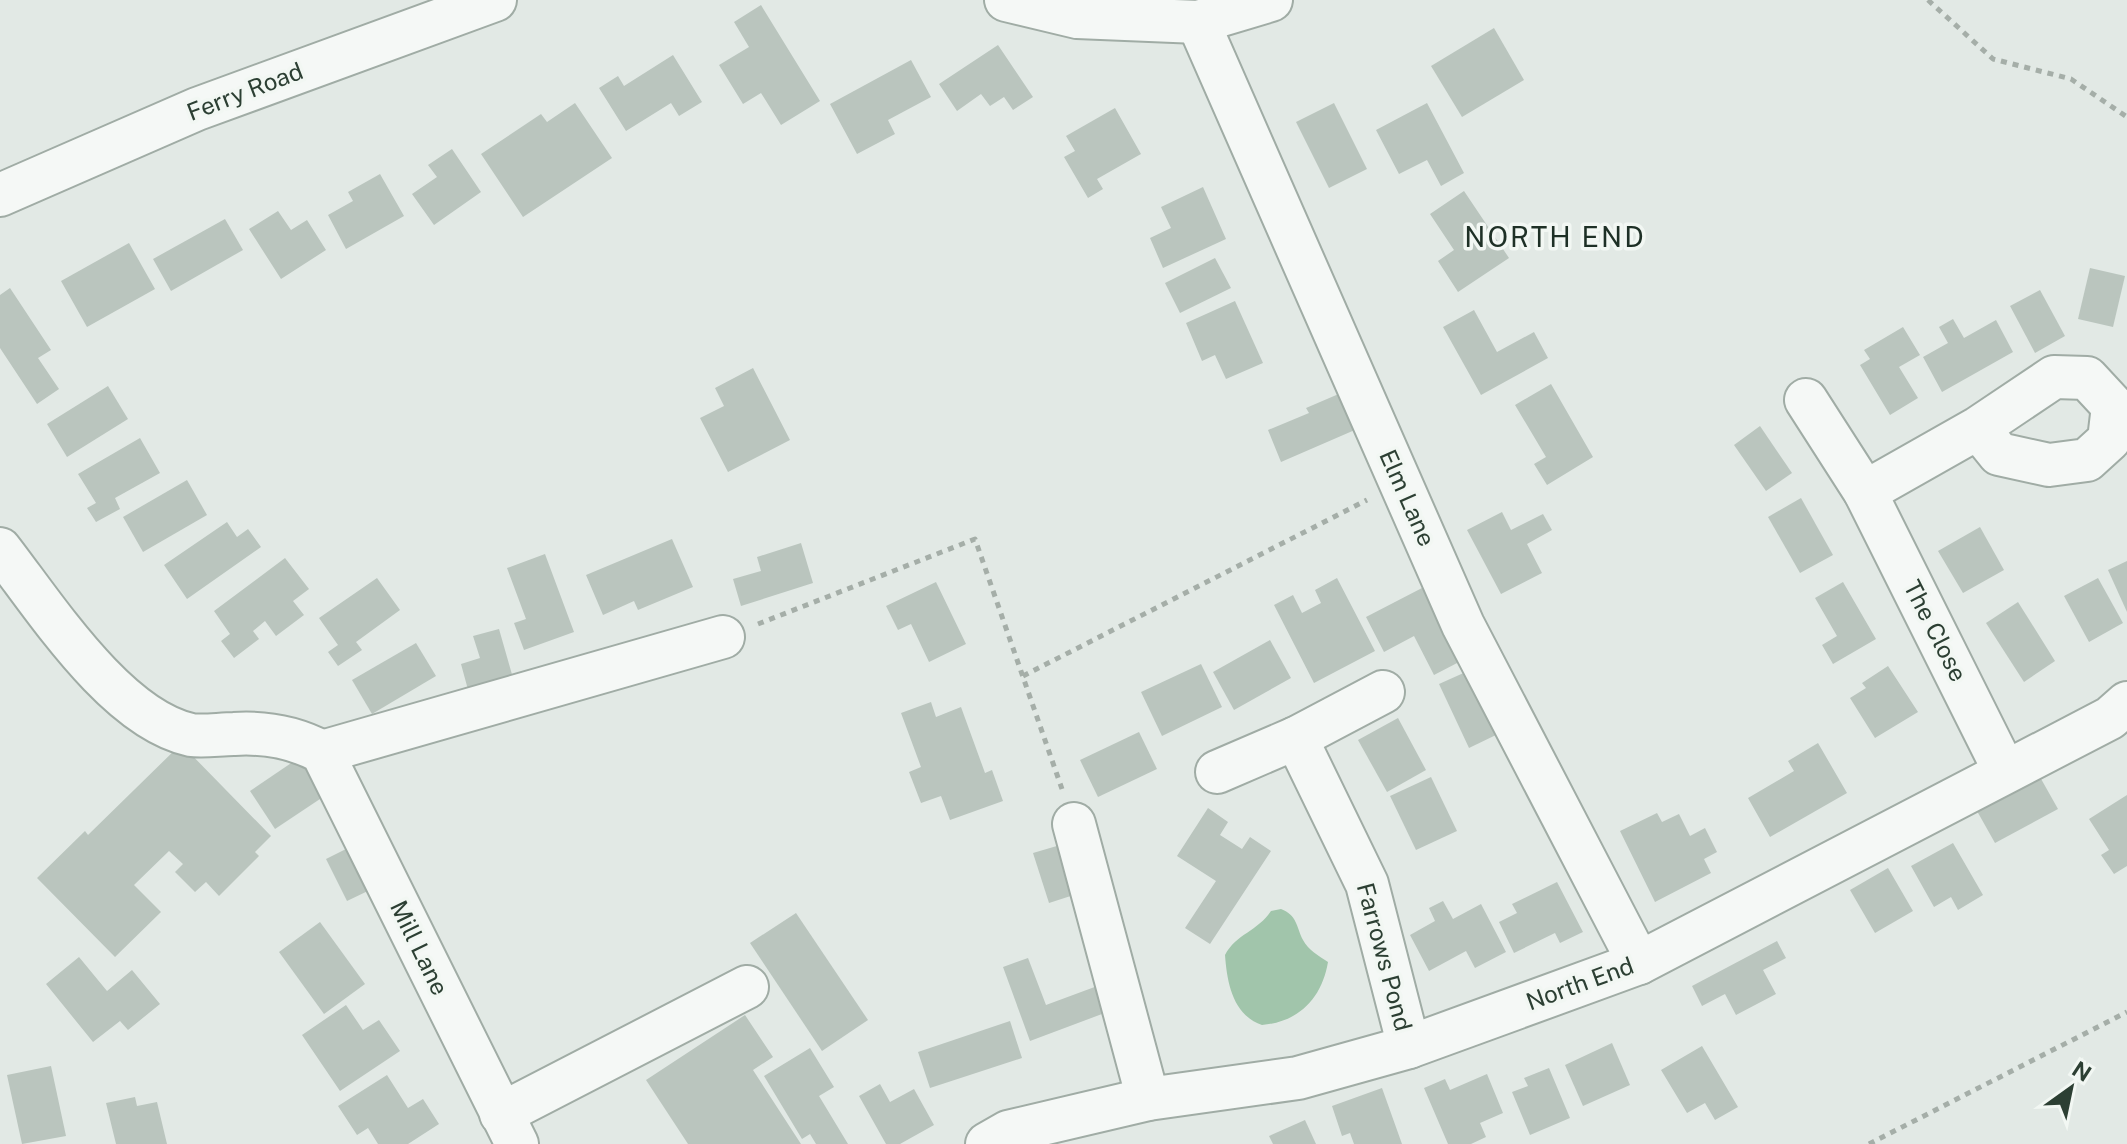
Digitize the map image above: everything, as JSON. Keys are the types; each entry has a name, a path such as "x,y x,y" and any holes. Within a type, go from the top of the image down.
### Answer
{"street":[{"name":"Ferry Road","path":"0,195 197,109 495,0"},
{"path":"1006,0 1077,17 1198,22 1271,0"},
{"name":"Elm Lane","path":"1198,22 1463,625 1639,963"},
{"name":"The Close","path":"1806,400 1865,492 2004,770"},
{"path":"1865,492 1978,428"},
{"path":"0,549 91,666 160,725 194,735 243,733 296,738 322,752 723,637"},
{"path":"1217,772 1296,738 1383,692"},
{"name":"North End","path":"987,1144 1008,1132 1148,1099 1298,1078 1409,1047 1639,963 2004,770 2110,718 2127,703"},
{"name":"Farrows Pond","path":"1296,738 1367,884 1409,1047"},
{"name":"Mill Lane","path":"322,752 509,1129"},
{"path":"1074,824 1148,1099"},
{"path":"509,1129 747,987"}],"path":[{"path":"1928,0 1993,59 2071,79 2127,117"},
{"path":"1023,676 1400,483"},
{"path":"723,637 975,539 1074,824"},
{"path":"1869,1144 2127,1012"}],"shaded area":[{"path":"1281,909 1293,918 1308,947 1328,962 1320,987 1307,1006 1287,1019 1262,1025 1244,1014 1233,997 1225,955 1235,942 1271,911"}],"building":[{"path":"761,5 820,101 781,125 761,93 743,104 719,65 749,47 734,22"},
{"path":"1494,28 1524,80 1462,117 1431,66"},
{"path":"998,45 1033,97 1013,110 1004,97 990,106 981,94 957,111 939,84"},
{"path":"673,55 702,102 679,116 671,103 626,131 599,88 618,76 624,86"},
{"path":"911,60 931,97 888,120 895,134 857,154 830,104"},
{"path":"575,103 612,158 523,217 481,154 541,114 547,122"},
{"path":"1334,103 1367,169 1329,188 1296,122"},
{"path":"1427,103 1464,173 1441,186 1427,160 1399,174 1376,130"},
{"path":"1115,108 1141,154 1097,179 1103,189 1088,198 1064,157 1075,151 1066,136"},
{"path":"452,149 481,192 434,225 412,194 437,177 428,165"},
{"path":"380,174 404,216 346,249 328,215 353,201 348,192"},
{"path":"1203,187 1226,239 1163,268 1150,238 1171,228 1161,207"},
{"path":"1464,191 1509,258 1458,292 1438,261 1454,250 1430,214"},
{"path":"278,211 291,230 307,220 326,250 281,279 249,229"},
{"path":"225,219 243,250 171,291 153,259"},
{"path":"129,243 155,289 87,327 61,281"},
{"path":"1215,258 1231,288 1180,313 1165,283"},
{"path":"2090,268 2125,276 2113,327 2078,319"},
{"path":"10,288 51,350 38,358 59,389 37,404 0,348 0,295"},
{"path":"2040,290 2065,336 2035,353 2010,306"},
{"path":"1235,301 1263,363 1226,379 1215,355 1202,361 1186,323"},
{"path":"1474,310 1497,352 1534,332 1548,358 1481,395 1443,327"},
{"path":"1953,319 1964,338 1996,320 2013,352 1942,392 1923,357 1948,343 1939,327"},
{"path":"1903,327 1920,355 1899,367 1918,398 1890,415 1860,365 1870,359 1864,350"},
{"path":"753,368 790,440 728,472 700,418 724,406 715,388"},
{"path":"1551,384 1593,457 1547,485 1534,464 1546,457 1515,405"},
{"path":"108,386 128,419 67,457 47,424"},
{"path":"1348,390 1364,426 1281,462 1268,430 1309,413 1306,408"},
{"path":"1760,426 1792,473 1766,491 1734,445"},
{"path":"140,438 160,473 115,498 120,509 96,522 87,508 96,503 78,474"},
{"path":"187,480 207,515 143,552 123,517"},
{"path":"1801,498 1833,555 1800,573 1768,517"},
{"path":"1502,512 1511,530 1543,514 1552,530 1527,544 1542,573 1501,594 1467,530"},
{"path":"227,522 237,537 248,529 261,547 187,599 164,565"},
{"path":"1980,527 2004,570 1963,593 1938,551"},
{"path":"672,539 693,587 638,610 634,601 603,615 586,575"},
{"path":"801,543 813,583 741,606 733,579 761,571 757,557"},
{"path":"545,554 574,632 524,650 514,623 526,619 507,568"},
{"path":"285,558 309,589 293,601 304,615 276,636 265,621 253,631 259,639 234,658 221,641 230,634 214,611"},
{"path":"2127,561 2127,612 2108,570"},
{"path":"377,578 400,610 356,642 362,650 338,666 328,652 338,645 319,618"},
{"path":"1337,578 1375,651 1314,683 1274,605 1293,595 1302,613 1321,603 1315,590"},
{"path":"2098,578 2123,623 2089,642 2064,596"},
{"path":"936,582 966,644 929,662 911,624 898,630 886,606"},
{"path":"1843,582 1876,639 1833,664 1822,645 1837,636 1815,598"},
{"path":"1422,588 1461,661 1434,675 1414,636 1384,652 1366,617"},
{"path":"2018,602 2055,661 2024,682 1986,623"},
{"path":"499,629 515,685 470,697 461,664 480,658 473,636"},
{"path":"1270,640 1291,678 1234,710 1213,672"},
{"path":"416,643 436,676 372,714 352,680"},
{"path":"1201,664 1222,707 1162,736 1141,692"},
{"path":"1888,666 1918,712 1875,738 1850,698 1866,688 1862,683"},
{"path":"1468,671 1498,734 1469,748 1439,684"},
{"path":"931,702 936,717 961,707 985,773 992,770 1003,801 950,820 941,796 921,803 909,772 921,767 901,713"},
{"path":"1398,718 1426,770 1387,792 1358,740"},
{"path":"1139,732 1157,769 1098,797 1080,760"},
{"path":"1818,743 1847,793 1770,837 1748,798 1794,771 1788,761"},
{"path":"181,744 271,836 255,852 259,856 219,896 206,882 195,892 175,872 183,864 169,851 134,885 161,912 115,957 37,878 85,831 88,835"},
{"path":"306,753 332,791 275,829 250,791"},
{"path":"1431,777 1457,831 1416,850 1390,796"},
{"path":"2040,777 2058,809 1995,843 1977,811"},
{"path":"2127,795 2127,866 2114,874 2101,855 2109,850 2089,819"},
{"path":"1208,808 1228,822 1220,835 1242,849 1250,837 1271,851 1210,944 1185,928 1216,881 1177,856"},
{"path":"1657,813 1662,822 1679,814 1690,836 1705,828 1717,852 1704,859 1711,873 1655,902 1620,831"},
{"path":"1067,843 1083,892 1049,903 1033,853"},
{"path":"1953,843 1983,895 1958,910 1951,897 1934,907 1911,866"},
{"path":"350,847 372,889 347,901 326,859"},
{"path":"1888,868 1913,911 1875,933 1850,890"},
{"path":"1557,882 1583,932 1560,943 1555,933 1514,953 1499,922 1517,913 1512,904"},
{"path":"1443,901 1453,919 1481,904 1506,952 1475,968 1466,951 1429,971 1410,935 1435,921 1429,908"},
{"path":"796,913 868,1020 822,1051 750,943"},
{"path":"320,922 365,984 324,1014 279,952"},
{"path":"1777,941 1786,958 1763,970 1776,994 1736,1015 1725,994 1702,1006 1692,986"},
{"path":"79,957 107,991 132,970 160,1004 128,1030 120,1021 93,1042 46,984"},
{"path":"1028,958 1046,1005 1100,985 1110,1011 1030,1041 1003,967"},
{"path":"346,1005 363,1030 379,1020 400,1051 340,1091 302,1035"},
{"path":"745,1015 773,1057 753,1070 801,1144 688,1144 646,1080"},
{"path":"1010,1021 1022,1058 930,1088 918,1052"},
{"path":"1612,1043 1630,1085 1583,1106 1565,1065"},
{"path":"1702,1046 1738,1107 1715,1120 1705,1103 1687,1113 1661,1070"},
{"path":"810,1048 834,1087 819,1096 848,1144 816,1144 810,1134 802,1139 764,1076"},
{"path":"51,1066 66,1136 22,1144 7,1075"},
{"path":"1549,1068 1570,1118 1530,1135 1512,1092 1528,1086 1524,1078"},
{"path":"1487,1074 1503,1113 1480,1123 1486,1137 1471,1144 1448,1144 1424,1088 1445,1079 1450,1090"},
{"path":"387,1075 408,1108 423,1099 439,1124 408,1144 378,1144 368,1128 357,1135 338,1106"},
{"path":"880,1084 890,1102 914,1089 934,1125 900,1144 886,1144 859,1096"},
{"path":"1382,1088 1402,1144 1354,1144 1350,1133 1342,1136 1332,1106"},
{"path":"135,1097 137,1106 157,1102 167,1144 116,1144 106,1103"},
{"path":"1305,1120 1316,1144 1273,1144 1269,1136"}],"district":[{"name":"NORTH END","path":"1555,237"}]}
